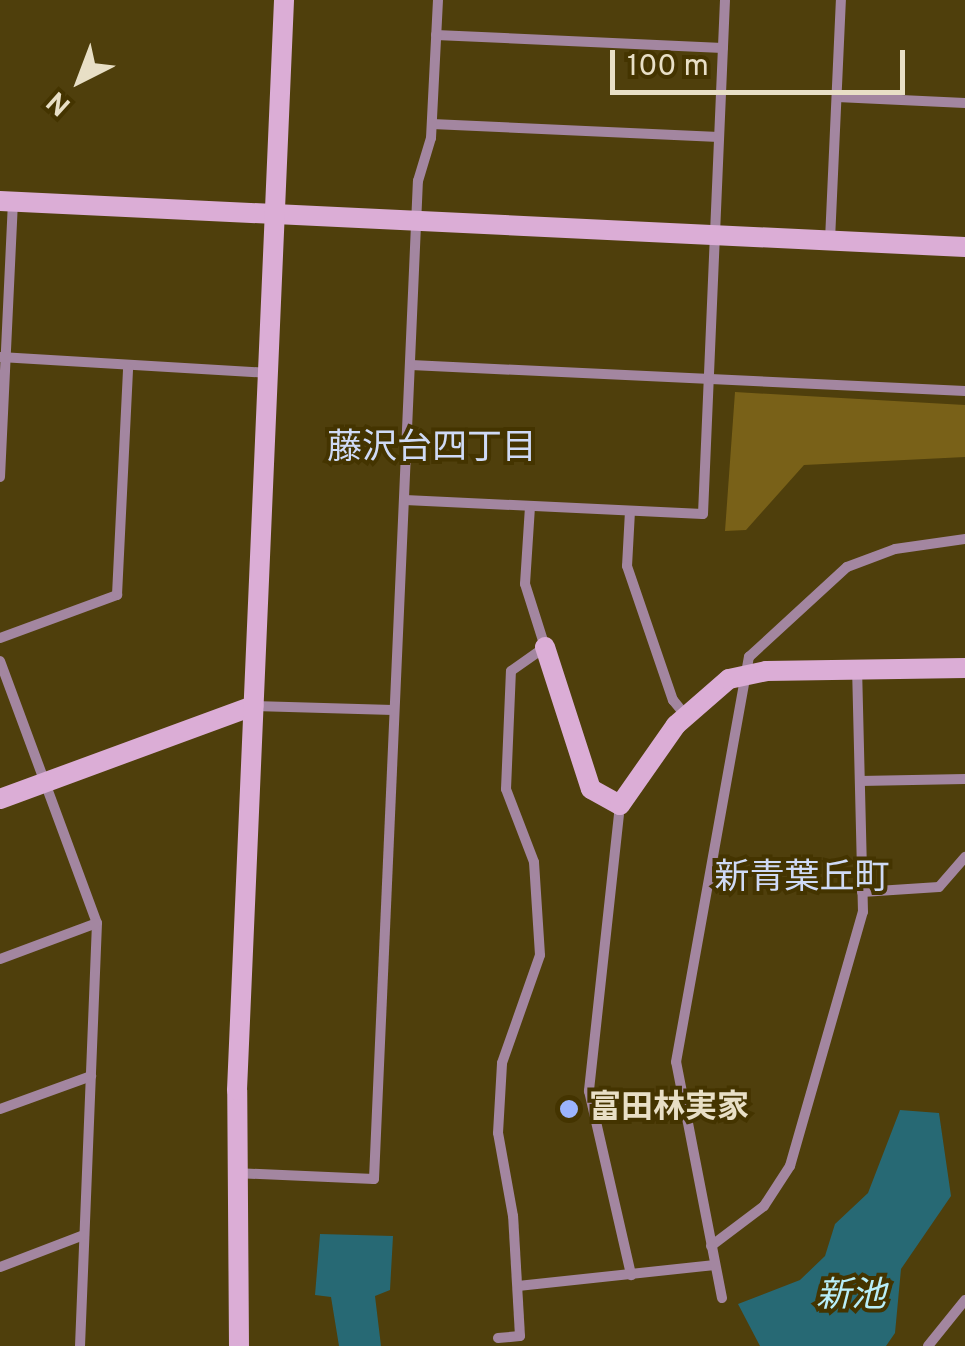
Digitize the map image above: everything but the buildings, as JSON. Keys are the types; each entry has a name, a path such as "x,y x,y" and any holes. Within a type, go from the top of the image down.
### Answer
{"street":[{"path":"239,1346 234,1174 284,0"},
{"path":"234,1174 374,1179 417,221 432,124 438,0"},
{"path":"405,500 703,514 726,0"},
{"path":"830,241 840,0"},
{"path":"436,35 723,48"},
{"path":"837,97 965,103"},
{"path":"432,124 720,137"},
{"path":"0,478 6,202 965,247"},
{"path":"0,638 117,595 128,368 128,362 3,357"},
{"path":"411,366 965,391"},
{"path":"128,368 270,373"},
{"path":"530,506 525,584 591,789 620,805"},
{"path":"630,511 627,566 673,700 686,716"},
{"path":"722,1298 676,1062 745,700 742,682 757,647 847,567 894,549 965,539"},
{"path":"498,1338 520,1336 500,1084 507,1040 540,956 534,862 506,788 510,681 524,658 545,647"},
{"path":"0,661 97,923 80,1346"},
{"path":"631,1275 589,1091 620,805 686,716 729,679 742,682 766,671 965,668"},
{"path":"711,1246 764,1206 790,1166 862,892 857,671"},
{"path":"0,799 253,706 394,710"},
{"path":"860,781 965,779"},
{"path":"862,892 939,887 965,857"},
{"path":"0,959 97,923"},
{"path":"0,1109 91,1076"},
{"path":"0,1267 84,1235"},
{"path":"518,1286 715,1265"},
{"path":"928,1346 965,1300"}],"shaded area":[{"path":"735,392 965,405 965,457 804,465 746,530 725,531"}],"water":[{"name":"新池","path":"900,1110 939,1113 951,1196 901,1269 895,1333 886,1346 760,1346 738,1304 800,1280 825,1256 835,1224 868,1193"},
{"path":"320,1234 393,1236 390,1290 375,1296 381,1346 339,1346 331,1297 315,1295"}],"place":[{"name":"富田林実家","path":"569,1109"}],"district":[{"name":"藤沢台四丁目","path":"432,449"},
{"name":"新青葉丘町","path":"802,879"}]}
